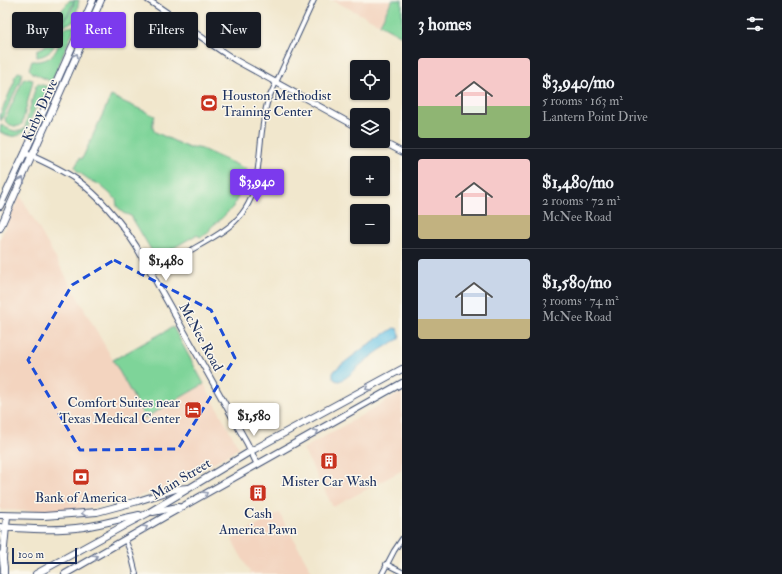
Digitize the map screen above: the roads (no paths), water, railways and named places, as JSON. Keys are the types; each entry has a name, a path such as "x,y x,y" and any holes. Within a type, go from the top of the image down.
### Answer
{"main road":[{"name":"Kirby Drive","path":"0,206 93,0"},
{"name":"Kirby Drive","path":"0,228 101,0"},
{"path":"64,65 71,69"},
{"name":"Main Street","path":"36,574 148,513 251,451 402,369"},
{"path":"386,378 391,389"},
{"name":"Main Street","path":"65,574 402,383"},
{"path":"4,574 3,515 44,516 97,512 176,489 189,488"},
{"path":"3,527 44,530 73,528 99,524 185,505"},
{"path":"97,512 99,524"},
{"path":"118,528 125,539"},
{"path":"0,549 3,558"}],"street":[{"path":"148,0 225,54 350,124"},
{"path":"152,273 208,241 229,227 240,217 247,206 253,194 256,181 264,112 276,82 314,0"},
{"path":"390,146 402,152"},
{"name":"McNee Road","path":"25,153 54,167 77,181 101,201 125,229 152,273 257,464"},
{"path":"125,539 131,554 136,574"},
{"path":"382,574 386,564 402,539"},
{"path":"386,564 402,572"}],"water":[{"path":"394,328 399,330 399,339 372,355 346,378 339,381 335,380 333,373 336,369 366,346"}],"place":[{"name":"Houston Methodist Training Center","path":"209,103"},
{"name":"Comfort Suites near Texas Medical Center","path":"193,410"},
{"name":"Mister Car Wash","path":"329,461"},
{"name":"Bank of America","path":"81,477"},
{"name":"Cash America Pawn","path":"258,493"}]}
